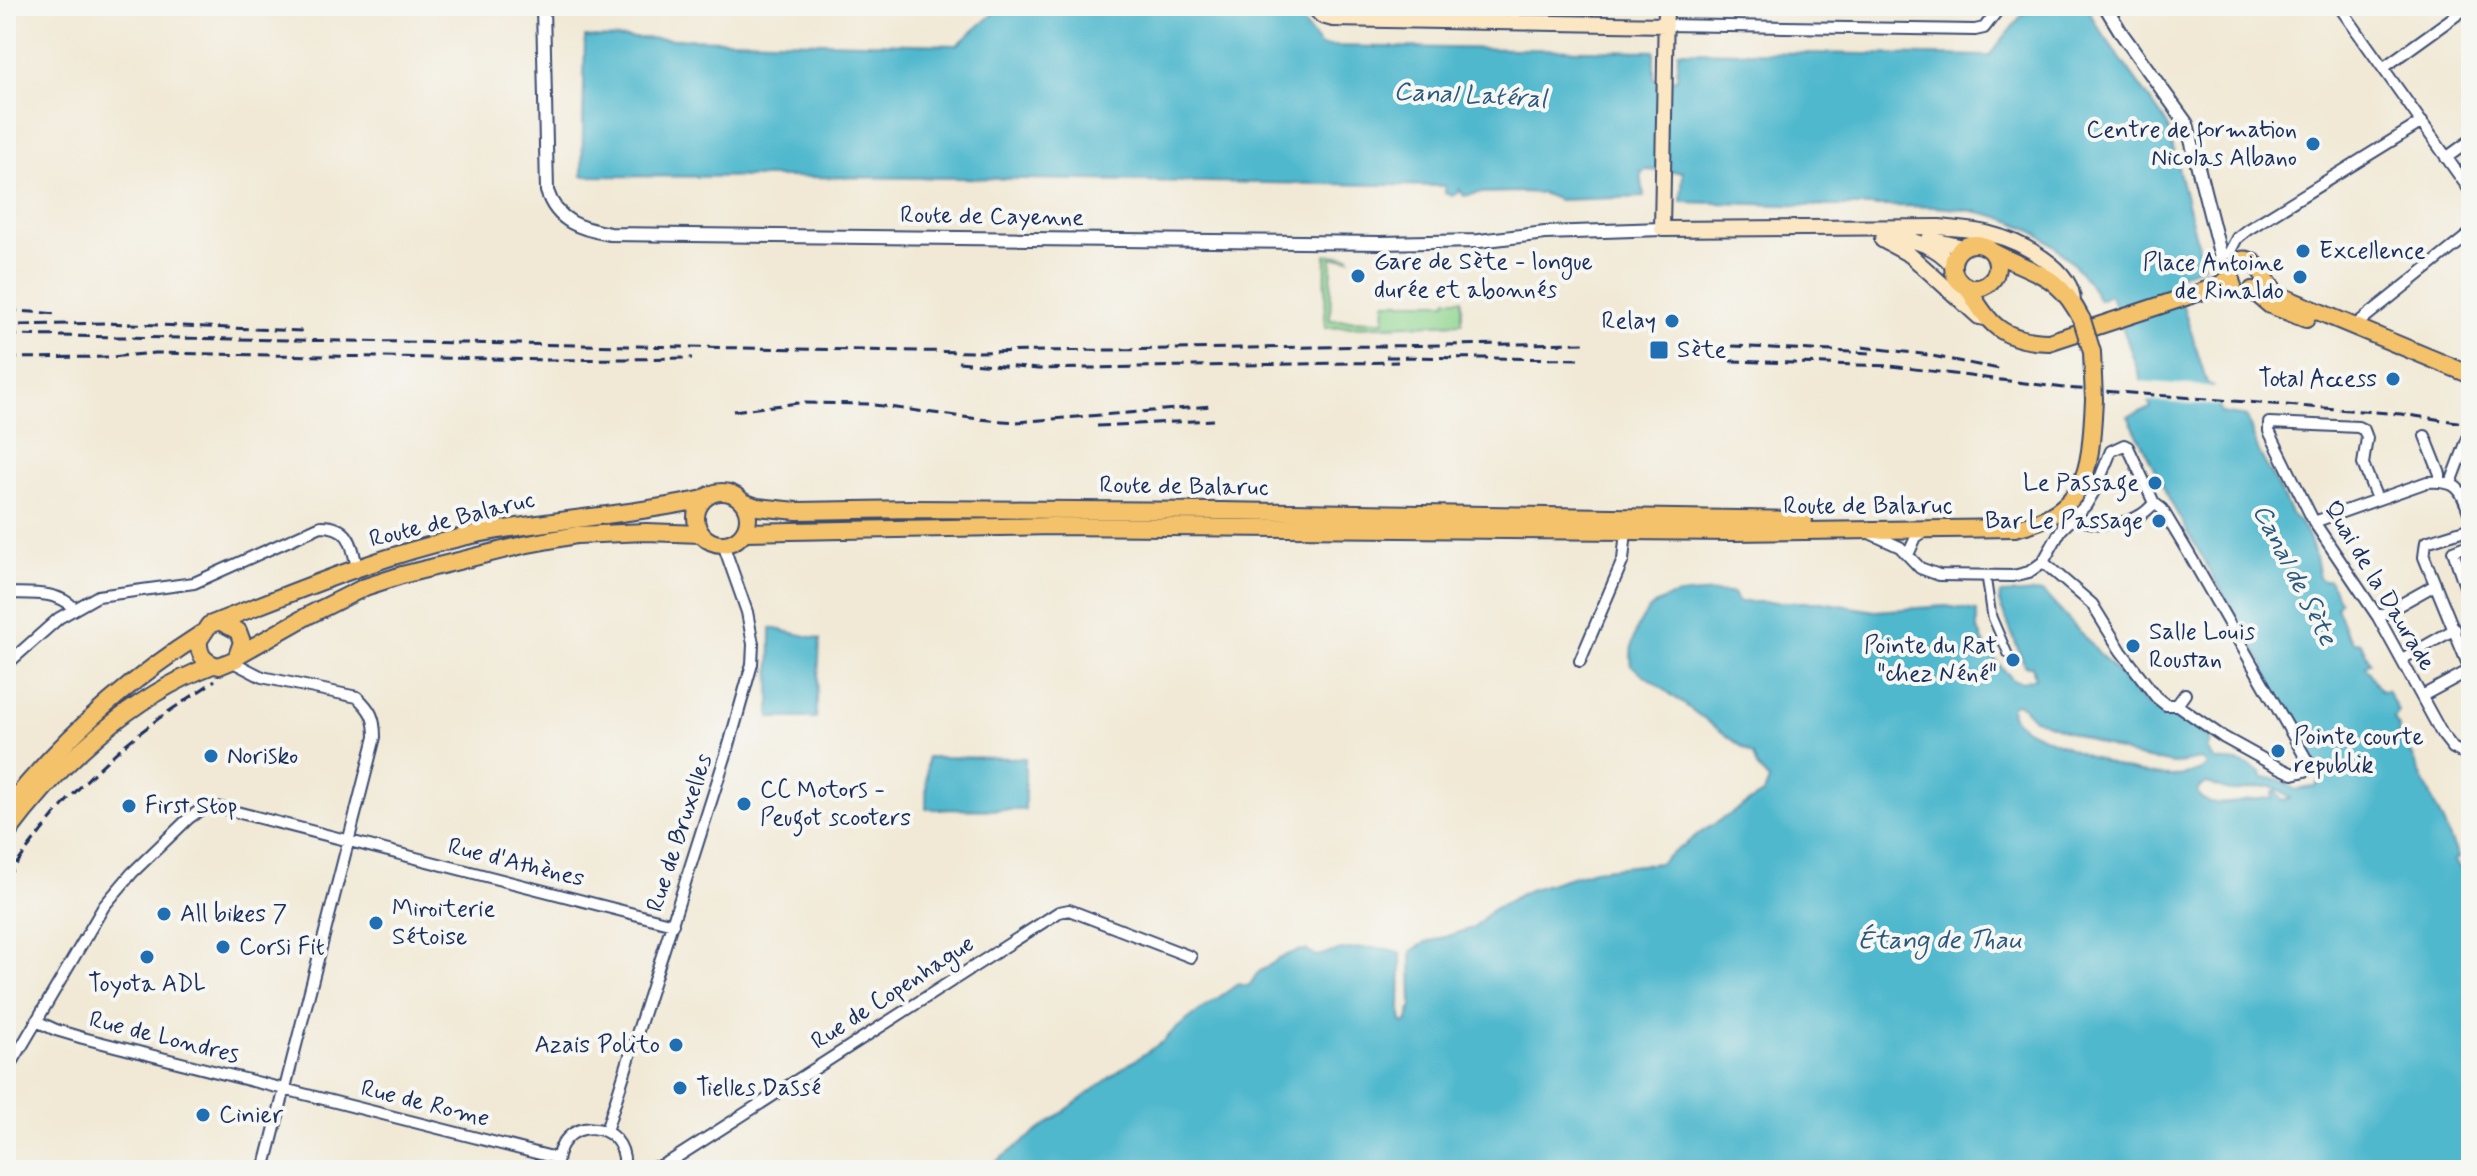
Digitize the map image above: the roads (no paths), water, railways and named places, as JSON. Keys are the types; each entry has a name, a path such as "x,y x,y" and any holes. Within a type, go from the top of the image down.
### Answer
{"main road":[{"path":"1666,6 1662,229 1939,227 1972,230 2012,241 2036,254 2072,289 2073,303"},
{"path":"1317,11 1346,20 1666,25"},
{"path":"1739,227 1749,233 1867,233 1924,244 1936,250 1953,266 1957,278 1967,286 1979,308 1999,330 2023,340 2049,342 2118,320 2254,263 2257,283 2270,305 2471,386"},
{"path":"1894,229 1963,247 1979,244 1993,252 1997,260 1992,279 1989,319"},
{"path":"1867,233 1899,247 1979,317 1989,319"},
{"path":"1953,266 1956,255 1963,247"},
{"name":"Route de Balaruc","path":"743,502 757,507 797,511 1221,511 1863,530 1904,525 1926,530 2015,528 2059,511 2082,487 2091,450 2094,400 2092,352 2073,303 2054,281 1993,252"},
{"path":"1967,286 1979,288 1992,279 2032,270"},
{"path":"2225,276 2243,292 2257,283"},
{"path":"2257,283 2276,294 2471,375"},
{"name":"Route de Balaruc","path":"745,532 1053,526 1904,525 2004,521 2029,514 2062,495 2084,471"},
{"path":"727,492 743,502 748,514 745,532 736,541 723,544 711,542 701,534 696,516 704,499 715,493 727,492"},
{"name":"Route de Balaruc","path":"221,622 357,568 426,546 542,522 645,510 704,499"},
{"name":"Route de Balaruc","path":"237,658 309,615 365,587 402,575 577,535 646,532 701,534"},
{"path":"6,810 72,735 112,699 209,625 221,622 238,631 242,642 237,658 226,666 213,665 159,690 92,741 24,811 6,835"},
{"path":"201,634 200,653 213,665"}],"street":[{"name":"Route de Cayenne","path":"543,6 547,191 554,208 561,215 570,223 591,231 1380,243 1479,241 1555,232 1662,229"},
{"path":"1514,6 1514,22"},
{"path":"1666,25 1975,30 1984,28 2001,6"},
{"path":"2105,6 2187,124 2225,276"},
{"path":"2339,6 2471,192"},
{"path":"2383,68 2469,6"},
{"path":"2225,276 2237,238 2247,230 2422,122"},
{"path":"2446,158 2471,140"},
{"path":"2353,327 2471,233"},
{"name":"Quai de la Daurade","path":"2377,499 2363,464 2367,438 2364,430 2358,427 2269,423 2269,431 2314,522 2378,617 2453,748 2471,758"},
{"path":"2425,436 2440,474 2445,482 2461,491 2471,518"},
{"path":"2445,482 2470,436"},
{"path":"1863,530 1906,549 1920,568 1939,575 2013,576 2029,572 2043,562 2061,530 2086,505 2111,451 2124,445 2128,447 2154,503 2162,509 2192,559 2308,762 2308,767 2300,774 2287,771 2223,737 2177,705 2166,705 2156,697 2118,648 2092,604 2043,562"},
{"path":"2314,522 2427,482 2445,482"},
{"path":"2073,518 2088,523 2123,523 2138,517 2154,503"},
{"path":"1580,661 1623,560 1626,524"},
{"path":"1904,525 1908,534 1906,549"},
{"path":"6,665 74,608 98,596 194,583 321,526 335,526 350,537 357,568"},
{"path":"2422,696 2471,671 2424,557 2426,542 2471,528"},
{"path":"1906,549 1926,530"},
{"name":"Rue de Bruxelles","path":"606,1131 750,675 753,644 742,598 723,544"},
{"path":"2471,544 2453,551 2471,604"},
{"path":"1986,576 1992,617 2008,654"},
{"path":"2378,617 2435,585"},
{"path":"6,593 50,595 68,602 74,608"},
{"path":"2402,659 2455,629"},
{"path":"237,658 262,677 357,697 369,707 375,719 375,737 264,1170"},
{"path":"2177,705 2185,694"},
{"name":"Rue d'Athènes","path":"6,1073 104,906 132,873 199,811 213,806 673,924"},
{"name":"Rue de Copenhague","path":"625,1169 658,1167 674,1159 1059,912 1069,910 1191,957"},
{"name":"Rue de Londres","path":"36,1021 83,1038 285,1089"},
{"name":"Rue de Rome","path":"285,1089 556,1158"},
{"path":"557,1170 556,1158 566,1139 584,1128 606,1131 622,1147 625,1169"}],"water":[{"name":"Étang de Thau","path":"1002,6 1290,6 1321,46 1654,51 1654,79 1677,79 1678,51 1989,56 2027,9 2026,6 2088,6 2095,23 2167,124 2203,266 2174,277 2207,383 2213,387 2221,413 2247,417 2258,450 2292,515 2308,535 2319,578 2329,580 2340,601 2336,607 2347,634 2353,642 2361,643 2370,662 2365,666 2381,691 2387,690 2398,711 2394,719 2399,727 2398,736 2402,745 2407,744 2459,858 2454,860 2471,882 2471,1170 985,1170 1165,1040 1199,1011 1238,984 1248,986 1259,972 1288,954 1307,950 1317,956 1370,948 1401,953 1400,1007 1402,1023 1407,1023 1412,1005 1411,951 1425,943 1473,928 1492,910 1529,890 1594,870 1659,863 1764,793 1769,780 1757,767 1753,755 1632,666 1632,647 1637,628 1648,611 1670,597 1733,593 1738,602 1822,602 1875,611 1946,606 1977,611 1977,628 1989,653 2013,680 2023,682 2035,678 2032,666 2025,666 1999,602 2000,594 2043,592 2145,703 2159,712 2175,716 2208,737 2211,741 2207,749 2215,761 2244,764 2261,773 2262,778 2278,779 2296,790 2316,786 2319,779 2311,757 2262,669 2265,667 2173,506 2128,416 2151,408 2112,298 2109,295 2099,300 2075,266 2048,241 2018,224 1952,208 1681,202 1683,172 1645,170 1641,173 1644,197 1559,200 1541,193 1521,192 1464,196 1459,188 1452,196 1445,193 1445,186 582,176 585,37 957,45","holes":["2016,704 2034,719 2133,756 2173,764 2201,759 2206,767 2190,774 2172,776 2152,775 2111,764 2026,729 2012,715 2011,707","2207,783 2231,791 2275,788 2290,798 2282,800 2276,791 2272,793 2272,799 2211,803 2197,793"]},
{"path":"771,628 820,639 816,718 770,718"},
{"path":"927,757 1025,758 1025,810 926,809"}],"railway":[{"path":"6,310 58,314"},
{"path":"20,325 106,323 304,331"},
{"path":"6,335 973,352 1584,343"},
{"path":"1732,346 1872,353"},
{"path":"1862,347 1922,354 2004,370"},
{"path":"6,358 110,357 155,353 551,360 692,358"},
{"path":"1386,357 1583,359"},
{"path":"1730,361 1891,366 2065,388 2401,414 2471,424"},
{"path":"958,362 1038,369 1398,362"},
{"path":"733,411 798,403 869,404"},
{"path":"874,405 1016,422 1212,406"},
{"path":"1097,426 1213,420"},
{"path":"6,879 54,816 108,759 215,680"}],"place":[{"name":"Centre de formation Nicolas Albano","path":"2313,144"},
{"name":"Excellence","path":"2303,251"},
{"name":"Gare de Sète - longue durée et abonnés","path":"1358,276"},
{"name":"Place Antoine de Rinaldo","path":"2300,277"},
{"name":"Relay","path":"1672,321"},
{"name":"Sète","path":"1659,350"},
{"name":"Total Access","path":"2393,379"},
{"name":"Le Passage","path":"2155,483"},
{"name":"Bar Le Passage","path":"2159,521"},
{"name":"Salle Louis Roustan","path":"2133,646"},
{"name":"Pointe du Rat \"chez Néné\"","path":"2013,660"},
{"name":"Pointe courte republik","path":"2278,751"},
{"name":"Norisko","path":"211,756"},
{"name":"CC Motors - Peugot scooters","path":"744,804"},
{"name":"First Stop","path":"129,806"},
{"name":"All bikes 7","path":"164,914"},
{"name":"Miroiterie Sétoise","path":"376,923"},
{"name":"Corsi Fit","path":"223,947"},
{"name":"Toyota ADL","path":"147,957"},
{"name":"Azais Polito","path":"676,1045"},
{"name":"Tielles Dassé","path":"680,1088"},
{"name":"Cinier","path":"203,1115"}],"water label":[{"name":"Canal Latéral","path":"1470,96"},
{"name":"Canal de Sète","path":"2294,575"}]}
